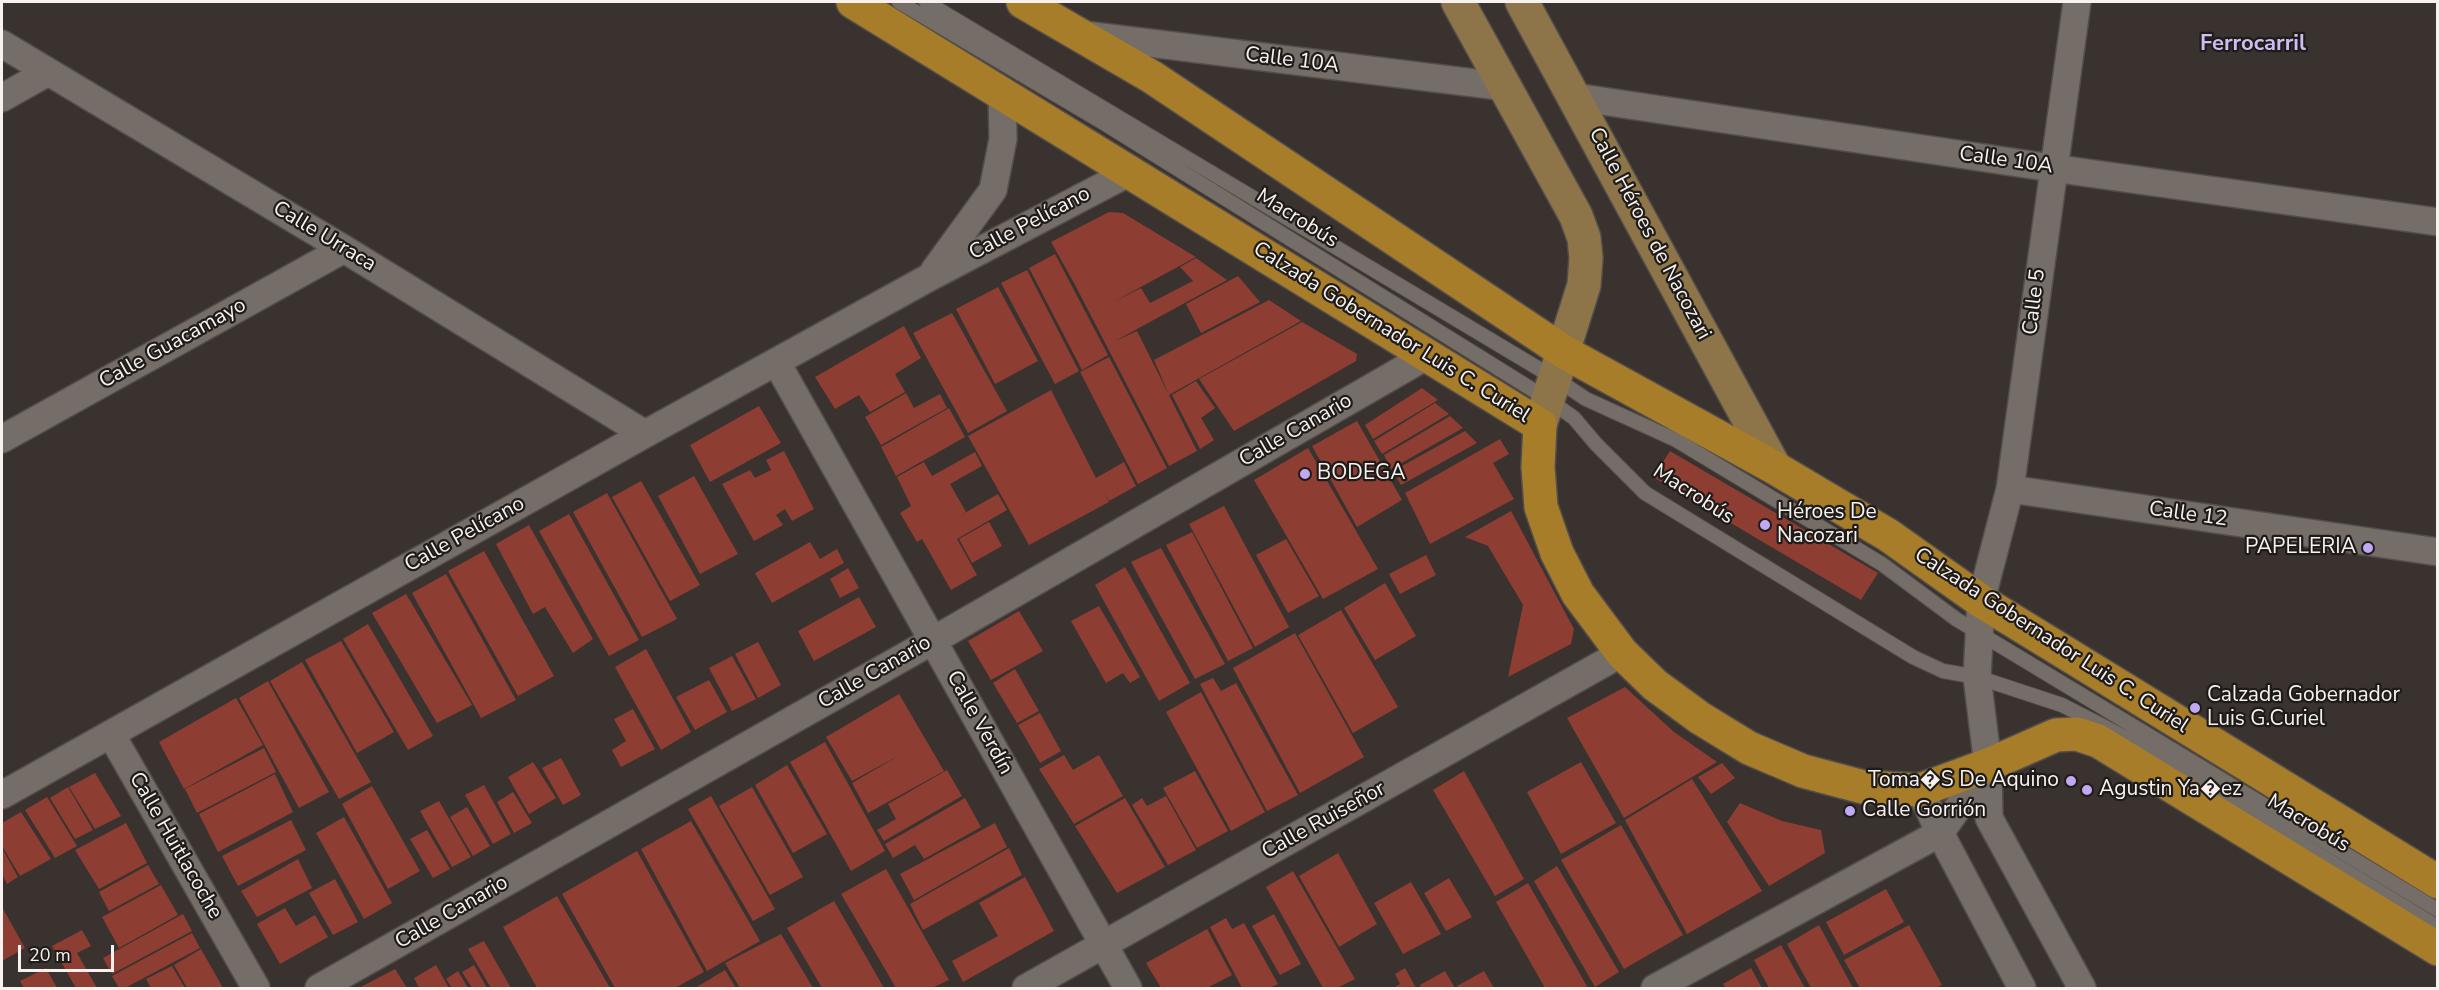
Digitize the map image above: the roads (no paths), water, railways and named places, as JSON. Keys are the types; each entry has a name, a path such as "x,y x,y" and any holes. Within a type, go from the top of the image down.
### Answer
{"main road":[{"name":"Calzada Gobernador Luis C. Curiel","path":"854,2 1428,355 1552,389 1775,468 1888,535 1981,601 2438,882"},
{"name":"Calzada Gobernador Luis C. Curiel","path":"1023,2 1152,77 1552,389"},
{"path":"1458,2 1507,87 1576,216 1584,238 1586,258 1584,285 1552,389"},
{"name":"Calle Héroes de Nacozari","path":"1522,2 1775,468"},
{"name":"Calzada Gobernador Luis C. Curiel","path":"1552,389 1538,468 1541,507 1557,553 1578,594 1622,652 1655,685 1700,718 1749,748 1803,771 1863,787 1920,790 1988,765 2056,735 2076,734 2097,741 2438,949"}],"street":[{"name":"Calle 5","path":"1988,765 1977,677 1981,601 2010,489 2052,168 2077,2"},
{"name":"Calle 10A","path":"1077,34 1507,87"},
{"name":"Calle Urraca","path":"2,44 344,249 645,434"},
{"path":"2,98 48,72"},
{"name":"Calle Pelícano","path":"930,277 993,190 1003,139 1002,91"},
{"name":"Calle 10A","path":"1575,97 2052,168 2438,222"},
{"name":"Calle Pelícano","path":"2,795 645,434 930,277 1130,172"},
{"name":"Calle Guacamayo","path":"2,439 344,249"},
{"name":"Calle Canario","path":"319,988 932,641 1428,355"},
{"name":"Calle Verdín","path":"777,363 1128,988"},
{"name":"Calle 12","path":"2010,489 2438,552"},
{"name":"Calle Ruiseñor","path":"1026,988 1622,652"},
{"name":"Calle Huitlacoche","path":"111,734 256,988"},
{"path":"1655,988 1940,833 1988,765"},
{"path":"1988,765 1989,818 2082,988"},
{"path":"1920,790 1940,833 2022,988"}],"lane":[{"name":"Macrobús","path":"899,2 1552,389 1586,399 1676,440 1882,564 1956,619 2438,910"},
{"name":"Macrobús","path":"926,2 1552,389 1596,444 1645,493 1913,657 1943,671 1977,677 2062,705 2132,741 2438,927"}],"place":[{"name":"BODEGA","path":"1305,474"},
{"name":"Héroes De Nacozari","path":"1765,525"},
{"name":"PAPELERIA","path":"2368,548"},
{"name":"Calzada Gobernador Luis G.Curiel","path":"2195,708"},
{"name":"Toma�S De Aquino","path":"2071,781"},
{"name":"Agustin Ya�ez","path":"2087,790"},
{"name":"Calle Gorrión","path":"1850,811"}],"district":[{"name":"Ferrocarril","path":"2253,45"}]}
